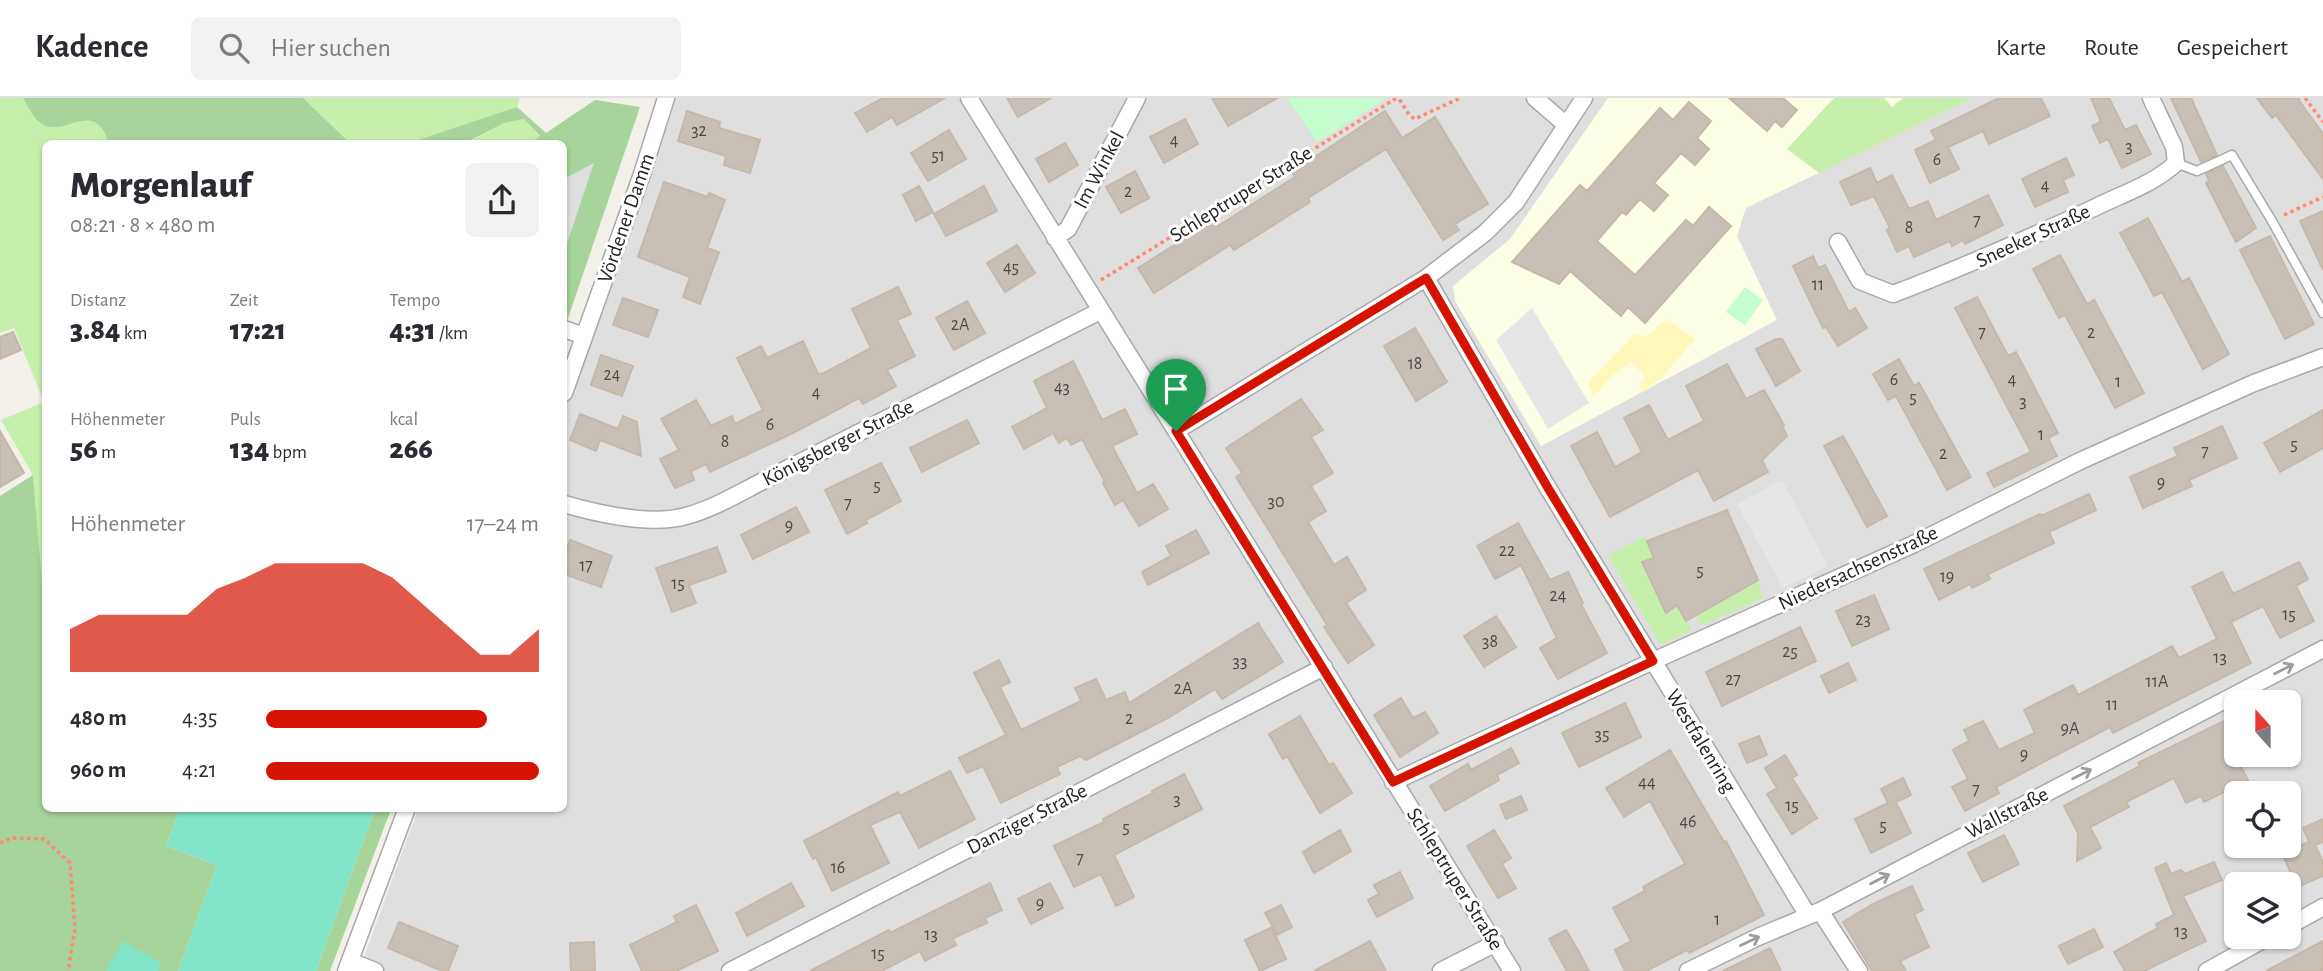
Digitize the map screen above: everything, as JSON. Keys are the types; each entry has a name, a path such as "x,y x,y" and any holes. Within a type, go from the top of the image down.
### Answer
{"street":[{"name":"Vördener Damm","path":"567,385 642,174 666,98"},
{"name":"Schleptruper Straße","path":"969,98 1512,971"},
{"name":"Im Winkel","path":"1055,238 1068,229 1137,98"},
{"path":"1535,98 1565,124"},
{"path":"1176,431 1426,278 1485,233 1516,202 1584,98"},
{"path":"2151,98 2174,146 2176,163"},
{"name":"Sneeker Straße","path":"1838,242 1860,281 1893,294 1968,266 2081,214 2143,185 2167,172 2176,163"},
{"name":"Westfalenring","path":"1426,278 1548,488 1653,661 1813,913 1859,971"},
{"name":"Königsberger Straße","path":"567,506 646,519 667,520 687,516 735,495 1100,311"},
{"path":"567,330 584,337"},
{"name":"Niedersachsenstraße","path":"1393,782 1914,544 2080,461 2254,383 2323,357"},
{"name":"Wallstraße","path":"1688,971 1813,913 2323,649"},
{"name":"Danziger Straße","path":"730,971 1324,667"},
{"path":"375,971 348,966 406,812"},
{"path":"2301,919 2323,907"},
{"path":"1441,971 1496,943"},
{"path":"2207,971 2247,949"}],"lane":[{"path":"2176,163 2197,171 2232,155 2323,313"}],"path":[{"path":"1395,99 1399,99 1410,116 1415,118 1460,98"},
{"path":"2305,98 2323,122"},
{"name":"Schleptruper Straße","path":"1087,289 1395,99"},
{"path":"2272,221 2323,197"},
{"path":"0,843 11,838 44,839 70,863 75,929 68,971"}],"shaded area":[{"path":"674,98 2323,98 2323,971 359,971 417,812 567,812 567,397"},
{"path":"1608,98 1973,98 1746,208 1737,236 1777,320 1541,446 1455,301 1453,286 1510,239"},
{"path":"595,162 567,243 567,177"},
{"path":"1532,308 1589,403 1548,429 1496,340"},
{"path":"1782,480 1828,566 1783,588 1737,504"}],"green space":[{"path":"0,98 23,98 33,115 61,125 84,116 96,118 106,128 108,140 42,140 42,397 14,328 0,333"},
{"path":"23,98 303,98 347,140 108,140 103,130 88,120 53,127 40,123"},
{"path":"303,98 520,98 517,107 418,140 347,140"},
{"path":"1287,98 1387,98 1317,142"},
{"path":"1834,98 1884,98 1892,107 1903,98 1973,98 1819,173 1787,149"},
{"path":"595,100 640,107 567,321 567,243 594,163 567,177 567,140 535,140 540,136 524,119 504,123 471,140 418,140 517,107 546,133"},
{"path":"524,119 540,137 536,140 472,140 504,123"},
{"path":"1745,287 1763,300 1745,325 1726,312"},
{"path":"42,403 42,592 33,475 1,420"},
{"path":"33,475 42,583 42,812 179,812 166,846 217,865 178,971 0,971 0,496"},
{"path":"1645,536 1654,558 1642,563 1666,612 1677,605 1692,630 1663,644 1659,642 1608,556"},
{"path":"1758,580 1763,598 1701,626 1696,615"},
{"path":"179,812 374,812 316,971 178,971 217,865 166,846"},
{"path":"374,812 390,812 330,971 316,971"},
{"path":"123,941 162,963 158,971 106,971"}],"sand":[{"path":"1667,319 1695,339 1662,377 1642,392 1639,385 1645,377 1632,362 1611,377 1594,397 1588,383 1635,334 1645,337"}],"building":[{"path":"883,98 945,98 897,125 892,117 867,132 855,113"},
{"path":"1007,98 1051,98 1018,117"},
{"path":"1212,98 1277,98 1228,126"},
{"path":"1729,98 1783,98 1797,110 1782,127 1775,121 1767,131"},
{"path":"1999,98 2041,98 2050,116 1989,144 1983,131 1948,147 1959,169 1930,183 1915,150 1936,140 1931,131"},
{"path":"2091,98 2109,98 2125,130 2136,125 2151,154 2122,168 2108,139 2100,143 2092,126 2101,122"},
{"path":"2171,98 2191,98 2217,155 2201,162"},
{"path":"2257,98 2300,98 2298,99 2323,134 2323,179 2276,115 2272,118"},
{"path":"1689,102 1711,121 1697,138 1709,149 1695,165 1681,153 1654,183 1668,195 1654,211 1640,199 1626,215 1622,212 1597,241 1635,275 1686,220 1693,226 1709,207 1731,226 1645,323 1628,307 1621,316 1570,271 1559,284 1512,262 1580,185 1587,191 1660,108 1673,120"},
{"path":"687,111 720,122 719,128 760,140 750,173 724,165 726,156 678,141"},
{"path":"1385,111 1402,138 1435,117 1488,204 1455,224 1459,230 1443,240 1386,149 1308,198 1310,202 1234,250 1230,245 1154,293 1138,268 1214,220 1218,226 1295,177 1292,172"},
{"path":"1185,119 1198,144 1164,163 1150,137"},
{"path":"949,130 966,159 928,181 911,153"},
{"path":"1065,143 1078,165 1049,182 1036,159"},
{"path":"2066,158 2074,175 2063,180 2068,192 2035,207 2022,179"},
{"path":"2223,166 2256,228 2236,242 2206,183 2209,181 2206,174"},
{"path":"1870,168 1877,183 1892,175 1909,209 1928,201 1936,220 1988,195 2003,225 1965,244 1963,240 1952,246 1950,241 1914,257 1909,246 1897,252 1887,230 1890,228 1874,196 1851,205 1840,182"},
{"path":"1135,171 1149,198 1121,213 1106,187"},
{"path":"664,182 708,197 709,193 725,200 707,248 719,252 700,304 683,297 690,277 638,257"},
{"path":"919,186 933,212 916,221 903,195"},
{"path":"984,186 997,211 946,236 934,214"},
{"path":"2323,211 2323,270 2300,221"},
{"path":"2148,218 2182,282 2189,278 2229,354 2203,369 2162,292 2154,296 2120,233"},
{"path":"2270,236 2314,324 2285,339 2240,250"},
{"path":"1017,245 1035,273 1005,292 987,263"},
{"path":"2060,255 2087,304 2094,300 2144,393 2115,408 2065,315 2059,318 2033,269"},
{"path":"1813,256 1818,268 1825,265 1849,312 1855,308 1867,328 1838,346 1826,327 1823,328 1793,266"},
{"path":"898,287 911,314 897,320 915,356 887,370 896,386 863,404 859,398 710,472 706,464 691,471 694,480 675,488 660,459 679,450 661,419 696,400 711,426 732,416 735,424 763,410 737,358 761,346 767,358 803,341 818,374 824,373 871,348 852,309"},
{"path":"1977,297 2008,356 2016,352 2058,433 2048,438 2057,456 1994,487 1987,473 2031,452 1955,308"},
{"path":"623,298 658,310 648,337 613,325"},
{"path":"967,301 985,333 954,350 936,318"},
{"path":"1415,328 1447,382 1416,401 1384,346"},
{"path":"13,332 21,350 0,359 0,337"},
{"path":"1776,339 1782,339 1800,371 1776,386 1756,349"},
{"path":"601,355 633,366 622,396 591,385"},
{"path":"1899,359 1914,386 1919,383 1971,477 1947,490 1896,396 1888,400 1873,374"},
{"path":"1073,361 1102,420 1125,409 1137,434 1112,446 1137,493 1153,484 1168,509 1139,526 1123,500 1115,505 1082,439 1071,445 1067,438 1059,443 1053,433 1024,449 1012,427 1047,408 1034,381"},
{"path":"1727,364 1746,399 1764,390 1784,425 1782,426 1787,436 1762,460 1768,472 1714,501 1698,470 1610,517 1571,446 1597,432 1615,467 1642,452 1624,418 1649,405 1668,440 1704,421 1686,386"},
{"path":"1301,399 1323,430 1311,437 1333,473 1311,486 1326,511 1308,522 1334,565 1347,557 1366,590 1346,603 1374,645 1348,663 1236,477 1242,473 1226,448"},
{"path":"2323,410 2323,448 2280,472 2264,443"},
{"path":"580,414 618,429 623,416 637,422 641,456 600,440 596,451 570,440"},
{"path":"967,420 979,443 922,472 910,448"},
{"path":"2222,426 2237,458 2189,480 2192,486 2143,508 2130,477 2178,456 2174,448"},
{"path":"0,431 24,473 0,487"},
{"path":"1843,436 1887,516 1867,527 1824,446"},
{"path":"881,463 901,501 847,534 825,490"},
{"path":"2089,494 2096,510 2049,532 2054,543 1988,574 1990,579 1972,588 1970,584 1939,600 1924,569"},
{"path":"796,507 809,532 753,559 741,535"},
{"path":"1727,510 1758,580 1686,621 1677,605 1666,613 1642,562 1654,558 1647,541"},
{"path":"1518,523 1550,580 1568,572 1583,603 1581,604 1607,653 1558,679 1540,648 1557,638 1521,565 1495,579 1477,546"},
{"path":"1196,530 1209,553 1148,585 1142,572 1171,556 1166,546"},
{"path":"570,540 612,556 601,587 567,575 567,549"},
{"path":"717,547 726,572 689,585 696,603 672,612 656,568"},
{"path":"2299,562 2308,579 2296,586 2314,621 2280,638 2263,606 2231,622 2251,663 2113,733 2110,727 1996,787 1999,793 1965,811 1952,787 1968,779 1953,750 1969,741 1964,730 1983,721 1999,750 2035,733 2024,710 2073,685 2078,695 2172,646 2179,658 2217,639 2192,587 2222,572 2233,594"},
{"path":"1874,595 1889,629 1852,646 1836,611"},
{"path":"1496,616 1516,647 1484,667 1464,636"},
{"path":"1258,623 1283,662 1222,699 1215,689 1168,718 1086,760 1080,756 1057,767 1060,774 1001,803 983,766 967,773 959,758 1006,735 974,673 999,660 1010,682 1000,687 1021,730 1081,701 1075,688 1096,679 1106,700 1125,692 1129,703"},
{"path":"1800,627 1816,661 1722,706 1706,672"},
{"path":"1848,663 1856,680 1829,693 1821,676"},
{"path":"1401,698 1413,718 1425,712 1438,733 1400,757 1374,715"},
{"path":"1625,703 1641,737 1579,767 1562,733"},
{"path":"1300,716 1329,765 1333,763 1352,793 1320,813 1287,756 1283,759 1269,734"},
{"path":"2224,721 2224,767 2241,767 2248,780 2224,781 2224,792 2204,802 2201,796 2186,803 2174,778 2126,802 2129,807 2090,827 2101,848 2077,861 2078,833 2064,806 2140,766 2138,763"},
{"path":"1759,736 1767,755 1747,763 1739,744"},
{"path":"1511,748 1519,763 1497,775 1499,780 1445,811 1430,786 1468,764 1471,770"},
{"path":"1670,750 1724,842 1726,841 1764,915 1689,953 1687,950 1646,971 1625,971 1615,950 1631,941 1613,908 1645,891 1643,887 1685,864 1650,801 1624,817 1606,788"},
{"path":"1785,755 1797,775 1792,778 1817,818 1792,834 1767,794 1777,788 1765,768"},
{"path":"950,771 975,819 919,848 900,812 870,825 889,863 832,891 816,857 813,859 804,841 898,792 900,796"},
{"path":"1184,774 1202,809 1114,855 1134,897 1116,906 1101,874 1074,887 1054,846 1104,822 1103,819"},
{"path":"1903,778 1911,795 1896,802 1911,833 1871,853 1855,819 1888,803 1881,789"},
{"path":"1521,796 1527,810 1506,819 1500,805"},
{"path":"2323,819 2323,842 2315,845 2323,862 2323,876 2301,885 2301,872 2290,872 2284,858 2301,858 2301,845 2309,842 2303,828"},
{"path":"1340,830 1351,851 1314,873 1303,852"},
{"path":"1494,830 1511,858 1502,864 1516,888 1498,898 1467,846"},
{"path":"2004,835 2019,864 1983,882 1968,853"},
{"path":"2214,862 2222,880 2183,896 2206,941 2144,971 2125,971 2114,952 2158,928 2156,924 2174,915 2155,868 2166,863 2171,874 2181,870 2185,874"},
{"path":"1400,872 1413,898 1377,917 1368,900 1379,894 1374,885"},
{"path":"791,883 804,906 747,936 736,913"},
{"path":"990,883 1002,910 985,918 987,923 953,938 956,945 925,961 920,951 882,971 810,971 889,930 890,933"},
{"path":"1050,883 1063,908 1031,924 1018,899"},
{"path":"1912,886 1923,910 1914,914 1929,947 1900,961 1906,971 1872,971 1843,922"},
{"path":"696,905 718,951 676,971 642,971 630,945 677,922 674,916"},
{"path":"1281,905 1292,927 1277,935 1265,913"},
{"path":"399,922 458,946 448,971 442,971 388,948"},
{"path":"1272,927 1286,959 1260,971 1245,940"},
{"path":"2094,929 2103,947 2068,964 2059,946"},
{"path":"1566,930 1589,971 1567,971 1549,939"},
{"path":"1370,941 1386,971 1314,971"},
{"path":"2323,941 2323,971 2266,971"},
{"path":"594,942 595,971 571,971 570,943"},
{"path":"1770,948 1781,971 1723,971"}],"route":[{"path":"1426,278 1548,488 1653,661 1393,782 1176,431 1426,278"}]}
